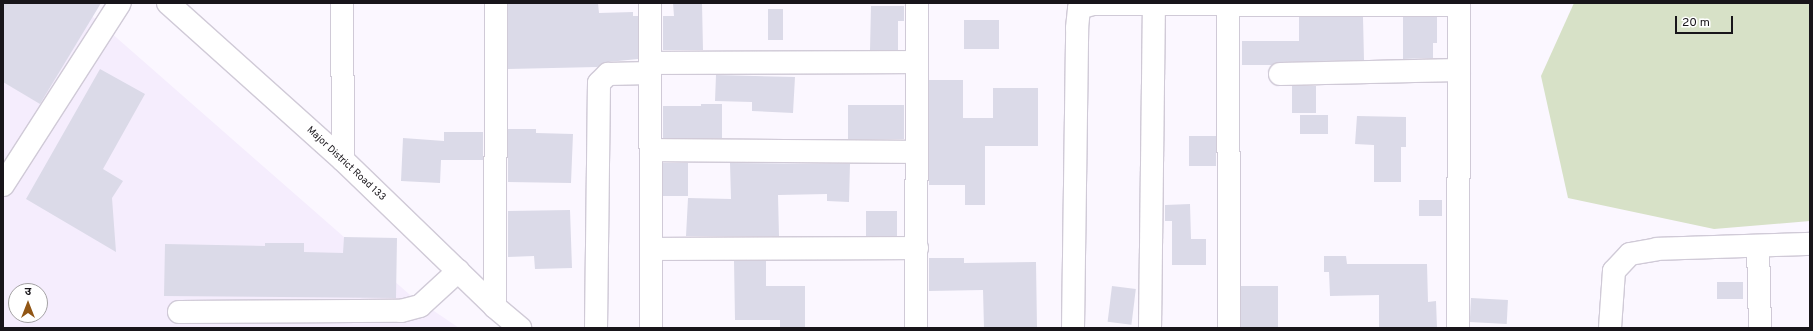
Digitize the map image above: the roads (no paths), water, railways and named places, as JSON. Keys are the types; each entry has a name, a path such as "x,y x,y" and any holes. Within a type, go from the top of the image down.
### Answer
{"street":[{"path":"3,185 120,3"},
{"name":"Major District Road 133","path":"168,3 343,160 495,307 520,328"},
{"path":"342,3 343,160"},
{"path":"495,307 496,3"},
{"path":"650,3 651,328"},
{"path":"916,328 917,3"},
{"path":"1150,328 1154,4"},
{"path":"1073,328 1077,14 1079,8 1084,5 1154,4 1459,4 1458,328"},
{"path":"1228,4 1229,328"},
{"path":"596,328 599,83 608,74 650,68 917,62"},
{"path":"1280,74 1458,70"},
{"path":"650,150 917,152"},
{"path":"1610,328 1614,271 1630,254 1658,249 1810,244"},
{"path":"1758,246 1760,328"},
{"path":"651,249 917,248"},
{"path":"179,312 401,311 420,306 458,271"}]}
